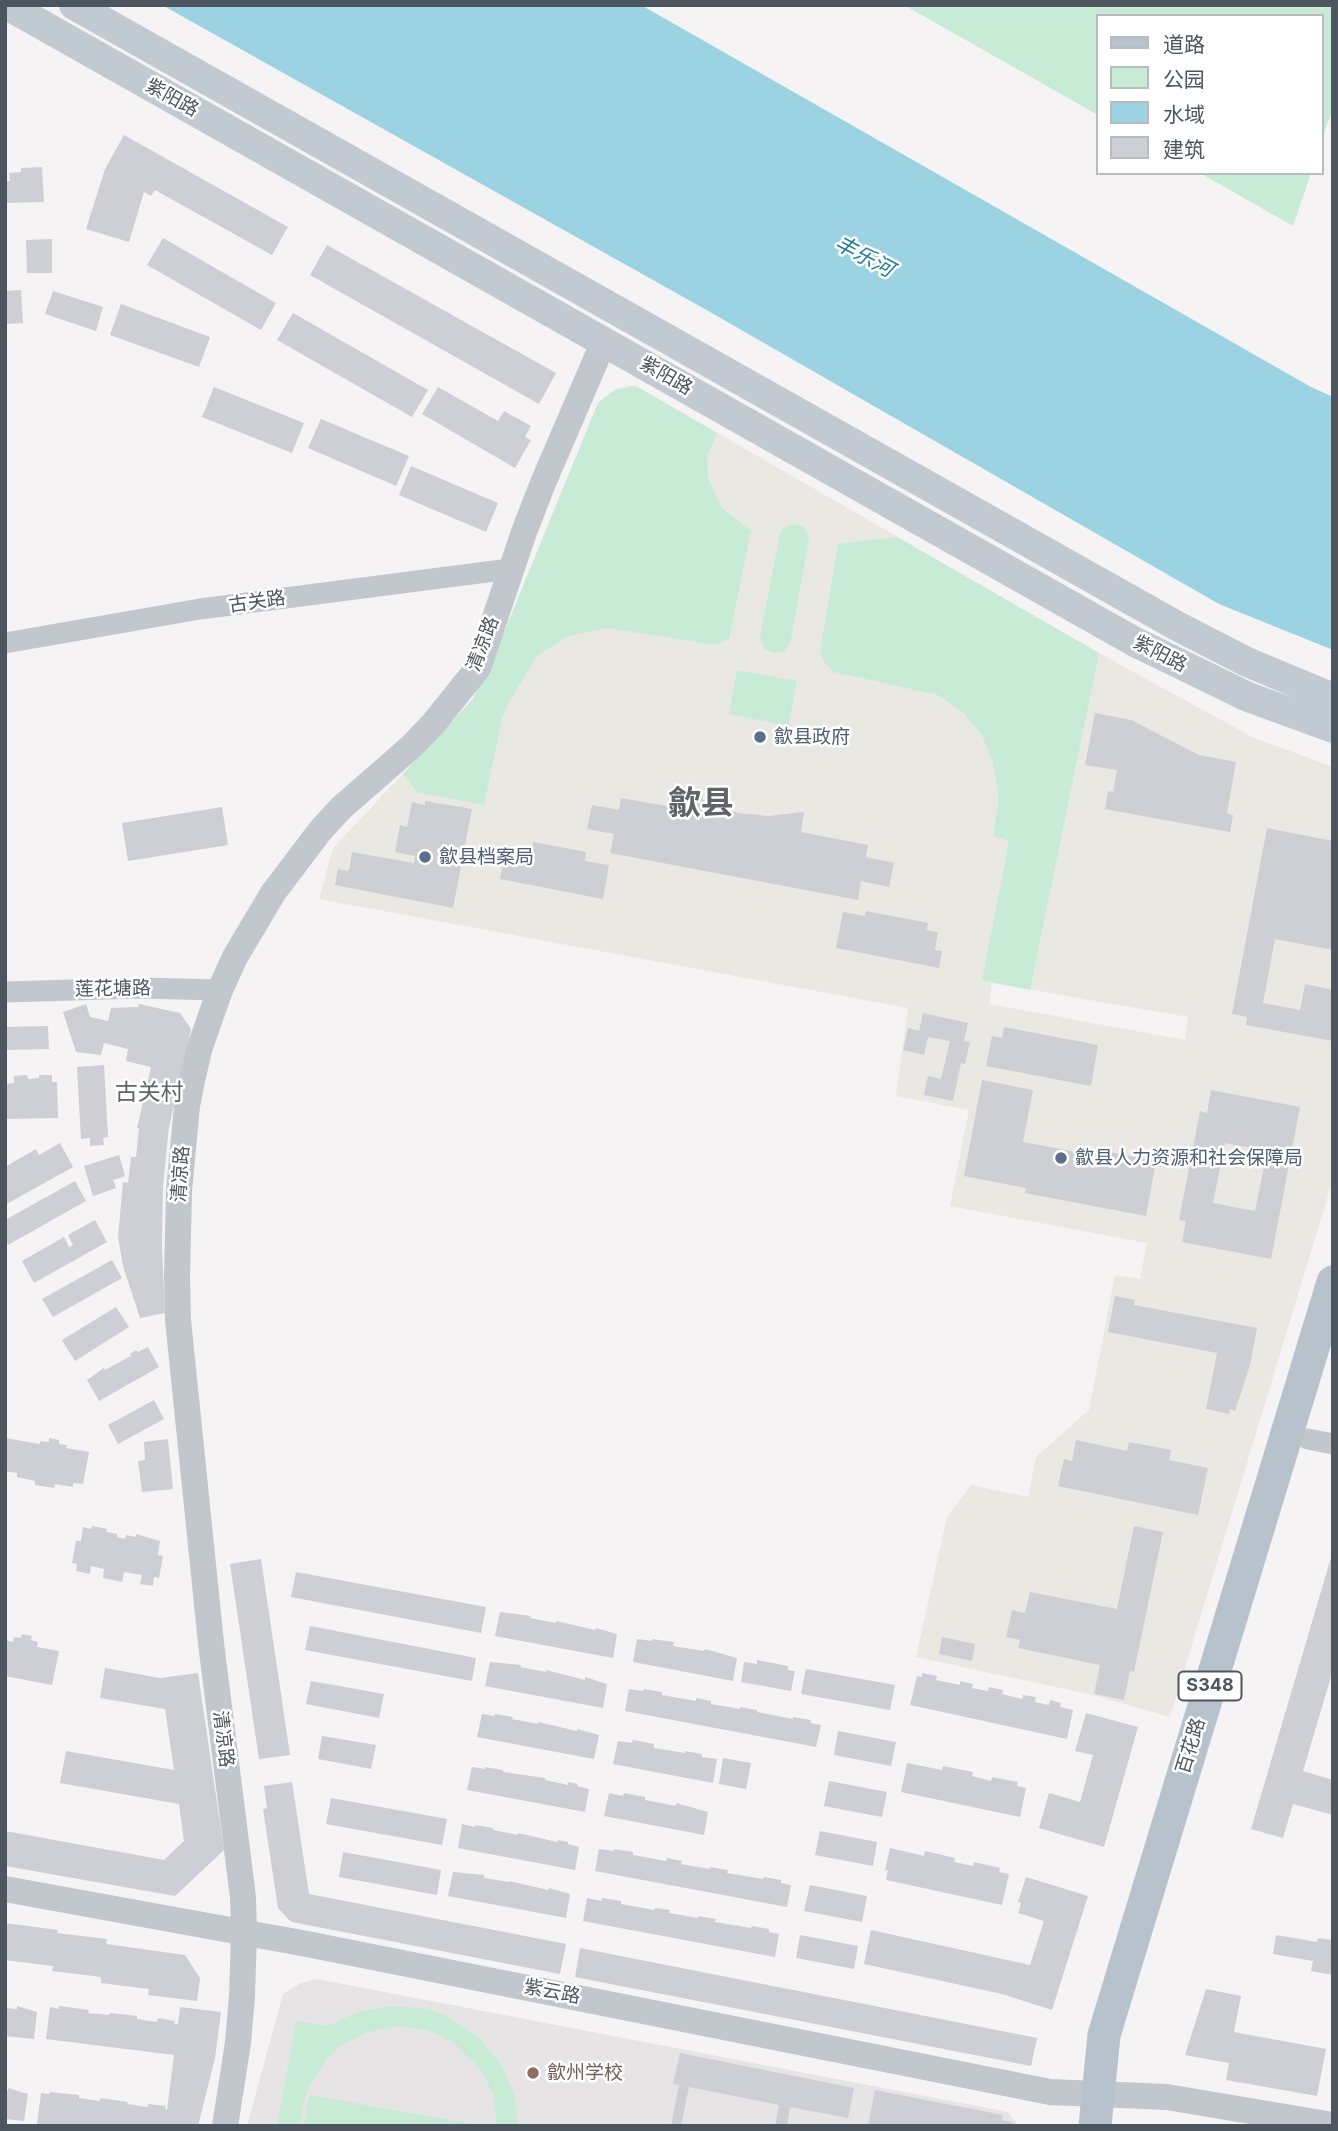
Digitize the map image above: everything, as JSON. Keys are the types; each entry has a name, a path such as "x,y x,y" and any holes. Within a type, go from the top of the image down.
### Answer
{"main road":[{"name":"紫阳路","path":"7,5 1135,642 1248,697 1333,728"},
{"name":"紫阳路","path":"74,5 1177,626 1247,662 1333,698"},
{"name":"百花路","path":"1095,2126 1104,2035 1333,1282"},
{"name":"百花路","path":"1098,2093 1124,2041 1320,1441 1333,1356"}],"street":[{"name":"清凉路","path":"225,2126 238,2043 242,1996 243,1897 211,1643 182,1363 177,1277 179,1191 187,1106 200,1047 220,990 253,924 273,893 320,831 364,786 433,724 478,668 510,569 542,483 604,341"},
{"name":"古关路","path":"5,643 200,609 510,569"},
{"name":"莲花塘路","path":"5,992 140,988 220,990"},
{"name":"紫云路","path":"5,1889 244,1933 1050,2092 1167,2097 1333,2125"}],"shaded area":[{"path":"636,386 1099,653 1252,737 1333,767 1333,1179 1170,1717 1093,1695 916,1657 947,1517 971,1485 1028,1497 1036,1457 1089,1410 1115,1275 1140,1279 1147,1243 950,1206 969,1110 896,1096 908,1008 319,899 333,848 473,699 505,630 598,403 614,390","holes":["992,983 1188,1017 1185,1040 989,1004"]},
{"name":"歙州学校","path":"317,1979 1008,2112 1018,2126 247,2126 283,1994 301,1983"}],"green space":[{"path":"904,5 1333,5 1333,108 1324,133 1324,14 1096,14 1096,114"},
{"path":"1204,175 1310,175 1293,226"},
{"path":"636,386 717,433 707,457 708,478 722,508 751,531 729,639 716,645 607,628 565,637 536,657 508,704 502,718 484,805 417,792 403,774 473,699 505,630 598,403 614,390"},
{"path":"792,524 806,529 809,539 790,644 783,652 772,653 764,648 760,638 780,533"},
{"path":"897,537 1099,653 1030,990 982,980 1009,841 993,836 999,798 992,760 982,735 964,713 938,695 834,672 825,663 820,651 838,544"},
{"path":"737,670 797,681 788,726 729,714"},
{"path":"390,2006 423,2008 439,2013 454,2020 481,2040 502,2066 509,2081 515,2097 518,2126 497,2126 494,2098 488,2083 480,2068 456,2045 426,2030 395,2026 365,2033 339,2047 327,2058 311,2083 305,2097 300,2126 277,2126 296,2021 328,2026 358,2012"},
{"path":"309,2095 484,2126 304,2126"}],"water":[{"name":"丰乐河","path":"162,5 641,5 1311,387 1333,397 1333,650 1219,604 703,308"}],"building":[{"path":"124,135 288,227 272,255 155,190 151,196 144,192 129,242 86,229 105,169"},
{"path":"42,167 44,202 5,203 5,181 10,181 9,173 21,172 21,168"},
{"path":"163,238 276,303 261,330 147,265"},
{"path":"52,239 52,273 27,273 26,240"},
{"path":"327,245 556,373 539,404 310,275"},
{"path":"21,290 23,323 5,324 5,291"},
{"path":"53,291 103,307 96,331 45,314"},
{"path":"121,304 210,337 199,367 110,335"},
{"path":"293,313 428,390 412,417 277,340"},
{"path":"214,387 304,423 292,453 202,417"},
{"path":"438,387 498,421 504,411 531,426 525,437 531,440 515,468 422,414"},
{"path":"321,419 409,456 396,486 308,448"},
{"path":"411,466 498,503 486,532 399,495"},
{"path":"1095,713 1131,720 1199,755 1236,762 1227,813 1233,815 1230,832 1105,809 1108,791 1113,792 1117,770 1085,765"},
{"path":"680,789 720,808 738,813 769,816 804,812 801,832 868,845 866,857 894,863 889,887 861,881 858,900 610,853 614,834 587,829 592,805 619,810 621,798 677,808"},
{"path":"425,801 472,809 453,908 335,885 338,869 349,871 352,852 414,863 415,856 395,852 400,825 407,827 412,802 425,805"},
{"path":"222,807 228,845 128,861 122,823"},
{"path":"1267,828 1333,841 1333,950 1275,939 1263,1003 1300,1010 1305,984 1333,990 1333,1041 1246,1025 1247,1017 1232,1014"},
{"path":"533,842 586,852 585,861 609,865 603,899 500,879 504,858 514,860 516,848 532,850"},
{"path":"866,911 928,923 927,930 938,932 935,950 942,951 939,968 836,948 843,912 865,916"},
{"path":"86,1004 90,1017 108,1021 111,1008 138,1007 139,1004 180,1013 191,1029 169,1127 163,1186 165,1313 140,1318 123,1266 118,1237 123,1182 128,1183 131,1157 136,1157 137,1128 151,1067 126,1061 128,1049 104,1043 101,1055 76,1052 63,1012"},
{"path":"923,1013 968,1023 964,1041 970,1042 965,1064 961,1063 953,1101 924,1095 928,1076 941,1079 950,1041 928,1037 924,1055 903,1050 908,1028 919,1031"},
{"path":"48,1026 49,1049 5,1050 5,1027"},
{"path":"1004,1027 1098,1045 1091,1086 986,1066 992,1036 1002,1038"},
{"path":"104,1065 108,1137 103,1138 104,1145 90,1146 90,1138 81,1139 77,1067"},
{"path":"27,1075 28,1079 39,1078 39,1075 52,1075 52,1082 57,1082 58,1118 5,1119 5,1084 14,1083 14,1076"},
{"path":"982,1080 1033,1090 1023,1142 1108,1158 1109,1152 1156,1161 1146,1216 1025,1193 1026,1188 964,1176"},
{"path":"1211,1090 1300,1107 1271,1259 1182,1242 1186,1221 1179,1220 1200,1111 1207,1113","holes":["1225,1143 1267,1151 1255,1211 1213,1203"]},
{"path":"60,1143 73,1167 5,1205 5,1167 36,1149 39,1155"},
{"path":"119,1155 125,1176 113,1180 116,1188 93,1196 84,1166"},
{"path":"75,1181 86,1201 8,1245 5,1239 5,1220"},
{"path":"95,1220 107,1242 34,1283 22,1261 64,1237 69,1247 73,1245 68,1235"},
{"path":"112,1260 122,1278 53,1317 42,1299"},
{"path":"1115,1296 1135,1300 1134,1305 1257,1328 1250,1365 1235,1411 1230,1409 1229,1414 1206,1409 1217,1353 1108,1332"},
{"path":"116,1307 129,1327 75,1361 62,1340"},
{"path":"148,1347 159,1367 99,1401 87,1380 104,1368 105,1370 131,1356 136,1350 138,1352"},
{"path":"154,1400 164,1419 118,1444 108,1425"},
{"path":"5,1438 40,1444 40,1441 49,1442 49,1438 59,1440 59,1444 67,1445 66,1448 89,1452 83,1484 73,1483 73,1487 55,1484 54,1488 35,1485 35,1481 5,1471"},
{"path":"168,1439 173,1489 142,1492 138,1461 145,1460 144,1442"},
{"path":"1076,1440 1127,1451 1129,1442 1171,1450 1169,1460 1208,1468 1198,1515 1058,1486 1064,1459 1072,1461"},
{"path":"92,1526 107,1529 106,1532 125,1539 126,1535 136,1537 136,1534 160,1541 158,1555 163,1556 159,1578 154,1577 153,1586 140,1584 142,1575 124,1572 122,1582 103,1578 104,1569 91,1566 90,1574 76,1571 77,1564 72,1563 76,1541 81,1541 83,1527 91,1529"},
{"path":"1134,1526 1163,1532 1134,1672 1130,1671 1124,1700 1094,1694 1100,1665 1018,1648 1020,1640 1006,1637 1012,1610 1025,1613 1030,1592 1117,1609"},
{"path":"1332,1554 1333,1670 1303,1771 1333,1780 1333,1815 1293,1804 1283,1838 1251,1829"},
{"path":"261,1559 290,1755 259,1759 230,1564"},
{"path":"296,1572 486,1607 481,1633 291,1597"},
{"path":"500,1612 617,1634 613,1658 495,1636"},
{"path":"310,1626 476,1658 472,1681 305,1650"},
{"path":"22,1634 32,1636 31,1640 38,1642 37,1647 59,1651 52,1685 5,1676 5,1640 13,1642 14,1637 21,1638"},
{"path":"942,1637 975,1644 972,1661 939,1654"},
{"path":"637,1639 674,1642 673,1646 705,1649 737,1658 733,1681 633,1662"},
{"path":"757,1660 788,1666 788,1670 795,1671 791,1691 741,1682 744,1662 757,1664"},
{"path":"490,1662 521,1665 520,1667 546,1670 585,1680 585,1677 607,1684 603,1708 485,1686"},
{"path":"105,1668 160,1678 198,1673 224,1850 175,1896 5,1866 5,1831 164,1860 184,1841 179,1804 60,1783 66,1751 174,1770 165,1709 100,1698"},
{"path":"806,1669 895,1685 890,1710 801,1694"},
{"path":"922,1673 937,1676 936,1680 960,1685 960,1681 973,1684 972,1688 1003,1690 1002,1694 1022,1699 1023,1695 1036,1697 1035,1702 1049,1705 1050,1700 1061,1703 1060,1707 1073,1710 1067,1739 910,1705 917,1676 922,1677"},
{"path":"311,1681 384,1694 379,1718 306,1704"},
{"path":"629,1689 662,1692 662,1695 696,1701 696,1698 711,1701 711,1704 811,1720 810,1723 821,1725 816,1747 625,1711"},
{"path":"1086,1713 1138,1727 1104,1847 1039,1828 1049,1793 1080,1802 1093,1755 1075,1751"},
{"path":"482,1714 513,1717 512,1719 599,1735 594,1759 477,1737"},
{"path":"838,1731 896,1742 891,1766 834,1755"},
{"path":"322,1736 376,1745 371,1769 318,1759"},
{"path":"633,1740 654,1744 654,1748 685,1751 717,1759 713,1783 613,1764 618,1741 632,1743"},
{"path":"723,1758 751,1763 746,1789 719,1784"},
{"path":"907,1763 942,1770 943,1766 973,1772 972,1776 991,1781 992,1777 1018,1782 1017,1786 1026,1788 1020,1817 901,1792"},
{"path":"472,1767 503,1770 568,1785 568,1782 578,1784 577,1786 589,1789 585,1812 467,1790"},
{"path":"829,1781 887,1792 882,1817 824,1806"},
{"path":"292,1782 309,1894 566,1944 560,1974 292,1922 278,1908 263,1809 267,1808 264,1786"},
{"path":"609,1793 645,1797 645,1800 676,1806 676,1803 708,1812 704,1835 604,1816"},
{"path":"331,1798 447,1819 442,1845 326,1824"},
{"path":"462,1824 568,1842 579,1847 575,1870 458,1848"},
{"path":"820,1831 877,1842 873,1866 815,1855"},
{"path":"890,1848 924,1856 925,1851 955,1858 954,1862 973,1866 974,1862 1000,1868 999,1872 1009,1874 1002,1905 886,1880 888,1870 885,1870"},
{"path":"599,1849 633,1852 633,1855 666,1861 667,1858 682,1861 681,1864 728,1870 727,1873 781,1880 781,1883 791,1885 787,1907 595,1871"},
{"path":"343,1852 441,1870 437,1895 339,1877"},
{"path":"453,1872 484,1875 484,1878 570,1894 566,1918 448,1896"},
{"path":"1026,1877 1088,1896 1052,2010 1002,1994 864,1964 871,1930 1030,1965 1044,1921 1018,1913 1021,1903 1018,1902"},
{"path":"810,1885 867,1896 862,1922 804,1911"},
{"path":"587,1898 621,1901 621,1904 716,1919 715,1922 769,1929 769,1932 779,1934 775,1957 583,1921"},
{"path":"5,1923 107,1939 106,1944 185,1955 200,1978 197,2001 148,1995 149,1989 101,1983 101,1977 52,1971 53,1966 5,1960"},
{"path":"800,1935 858,1946 854,1969 796,1958"},
{"path":"1276,1935 1317,1942 1318,1938 1332,1940 1333,1975 1311,1971 1313,1961 1273,1954"},
{"path":"580,1948 1037,2038 1031,2066 575,1977"},
{"path":"1206,1989 1241,1996 1234,2032 1326,2049 1317,2096 1226,2080 1229,2063 1185,2055"},
{"path":"17,2006 37,2012 34,2039 5,2036 5,2008 17,2009"},
{"path":"59,2006 89,2010 88,2013 137,2016 137,2019 157,2022 158,2018 175,2021 174,2024 178,2024 180,2007 221,2012 215,2058 198,2126 37,2124 41,2093 50,2092 148,2107 148,2104 166,2106 167,2110 174,2055 46,2039 50,2007 59,2009"},
{"path":"680,2053 854,2088 848,2118 790,2107 787,2126 775,2126 779,2105 689,2087 681,2126 671,2126 679,2085 673,2084"},
{"path":"8,2088 28,2094 24,2121 5,2119 5,2091 8,2091"},
{"path":"875,2090 1003,2115 1002,2120 1011,2122 1014,2126 868,2126"}],"place":[{"name":"歙县政府","path":"760,737"},
{"name":"歙县档案局","path":"425,857"},
{"name":"歙县人力资源和社会保障局","path":"1061,1158"},
{"name":"歙州学校","path":"533,2073"}],"district":[{"name":"歙县","path":"701,804"},
{"name":"古关村","path":"149,1093"}]}
